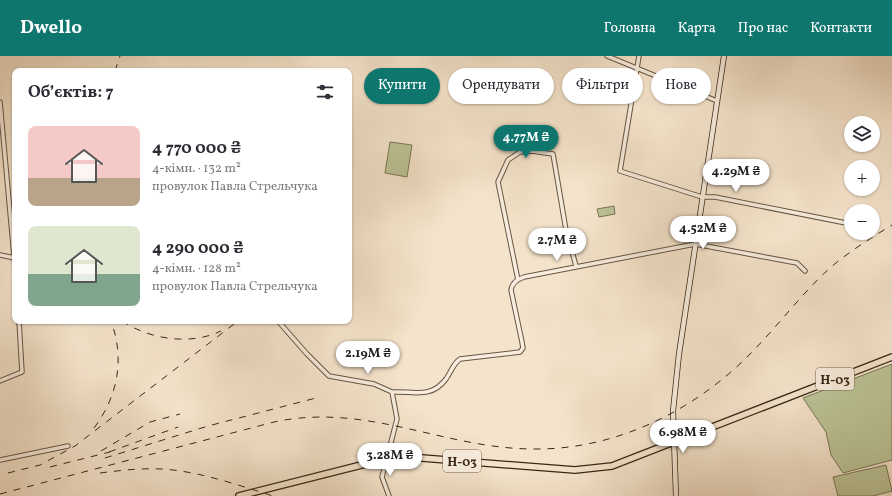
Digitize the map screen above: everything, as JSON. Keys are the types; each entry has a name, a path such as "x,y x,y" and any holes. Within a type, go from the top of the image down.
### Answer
{"main road":[{"path":"676,496 673,411 679,354 724,56"},
{"name":"Н-03","path":"239,496 397,456 575,470 612,466 892,357"}],"street":[{"path":"607,56 637,68 639,56"},
{"path":"643,71 716,101"},
{"path":"0,102 12,227"},
{"path":"631,104 620,171 702,197 715,197 844,223"},
{"path":"518,280 498,182 508,160 520,152 532,151 553,154 566,230 576,266"},
{"path":"281,324 307,354 330,376 374,384 392,392 431,392 441,385 456,362 460,359 520,352 523,348 511,290 511,287 518,280 576,266 695,244 797,263 805,271"},
{"path":"0,255 12,257"},
{"path":"0,381 22,372 19,324"},
{"path":"388,496 382,480 386,458 394,435 397,419 392,392"},
{"path":"0,460 68,446"}],"green space":[{"path":"390,142 412,145 407,177 385,173"},
{"path":"614,206 615,214 599,217 597,209"},
{"path":"892,364 892,460 843,473 831,455 826,432 803,398"},
{"path":"886,465 892,491 873,496 838,496 833,477"}],"railway":[{"path":"116,68 120,56"},
{"path":"0,494 274,422 308,417 341,418 373,422 468,442 501,447 534,449 564,448 594,443 651,423 704,393 750,354 820,277 831,267 853,250 892,225"},
{"path":"94,428 109,403 117,377 118,349 112,324"},
{"path":"128,324 157,336 183,339 209,336 221,331"},
{"path":"8,473 40,465 75,446 234,324"},
{"path":"105,458 208,426 316,398"},
{"path":"101,451 150,422 180,414"},
{"path":"109,452 178,427"},
{"path":"50,467 110,452"},
{"path":"100,473 145,469 173,470 211,477 273,496"}]}
